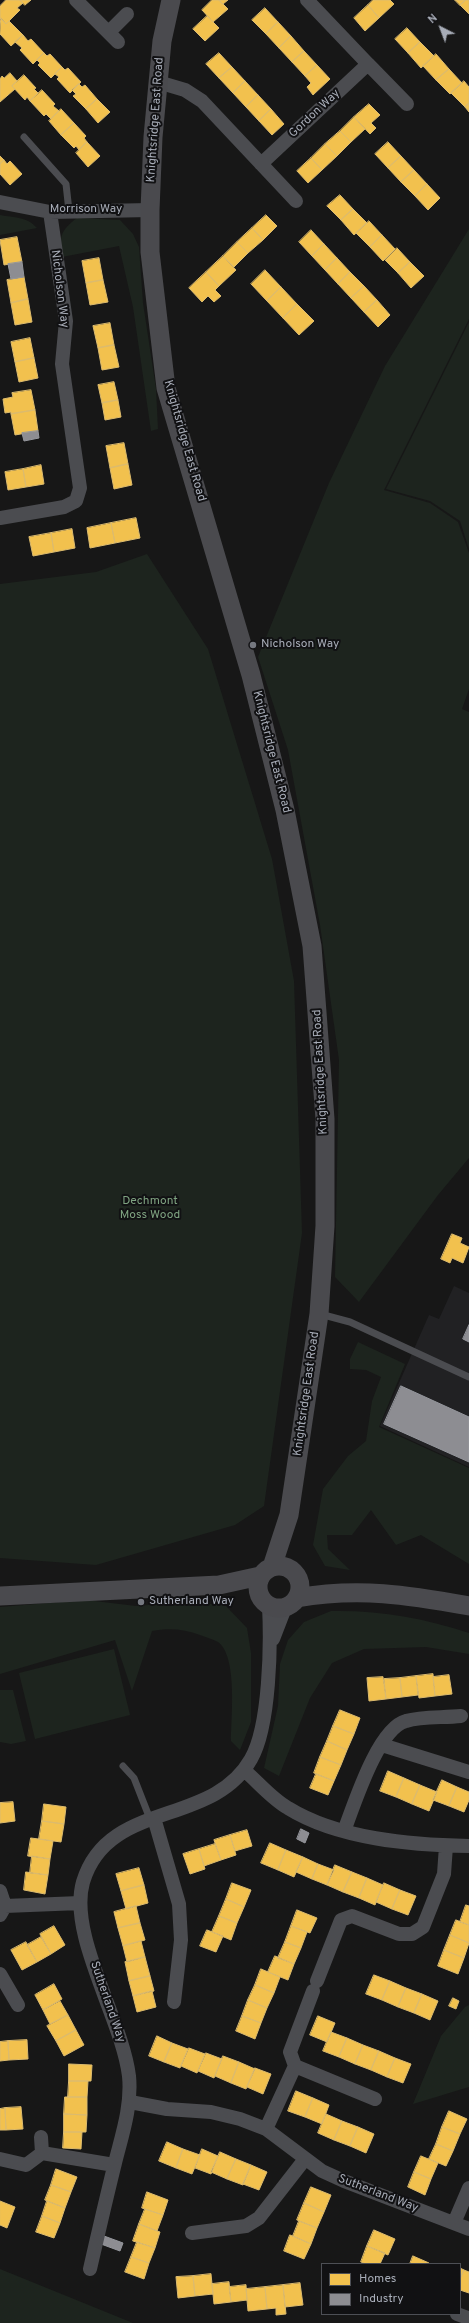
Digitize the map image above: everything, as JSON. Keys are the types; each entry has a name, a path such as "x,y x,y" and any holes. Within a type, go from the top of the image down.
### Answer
{"street":[{"path":"76,0 113,37 127,14"},
{"name":"Knightsridge East Road","path":"171,0 162,41 153,137 150,210 150,252 166,388 255,689 285,810 312,946 325,1119 325,1226 319,1314 289,1515 266,1571"},
{"path":"307,0 407,104"},
{"name":"Gordon Way","path":"261,164 368,64"},
{"path":"158,82 184,90 202,101 296,201"},
{"name":"Morrison Way","path":"0,202 50,212 150,210"},
{"name":"Nicholson Way","path":"0,518 64,508 76,501 80,488 62,364 66,322 50,212"},
{"name":"Knightsridge East Road","path":"289,1515 295,1574"},
{"path":"0,1596 218,1585 286,1566 295,1574 348,1592"},
{"path":"266,1571 257,1589 278,1602"},
{"path":"278,1602 300,1588 295,1574"},
{"path":"218,1585 278,1602 348,1592 412,1596 469,1606"},
{"name":"Sutherland Way","path":"90,2269 130,2102 124,2051 86,1940 80,1903 83,1882 90,1866 106,1843 127,1829 216,1795 231,1785 244,1770 259,1740 264,1719 270,1648 278,1602"},
{"path":"344,1831 368,1768 392,1729 405,1721 461,1716"},
{"path":"382,1745 469,1772"},
{"path":"244,1770 287,1808 316,1822 344,1831 419,1845 469,1846"},
{"path":"152,1819 179,1904 181,1940 174,2002"},
{"path":"266,2129 295,2066 290,2052 341,1920 352,1916 399,1934 412,1934 422,1927 444,1874 446,1846"},
{"path":"0,1891 3,1910 80,1903"},
{"path":"0,1974 18,2005"},
{"path":"295,2066 375,2099"},
{"name":"Sutherland Way","path":"130,2102 167,2109 211,2112 240,2119 266,2129 322,2171 344,2181 469,2229"},
{"path":"41,2137 42,2152"},
{"path":"0,2159 26,2165 42,2152 114,2165"},
{"path":"192,2233 246,2226 259,2218 305,2159"},
{"path":"454,2223 469,2188"}],"lane":[{"path":"24,138 66,184 69,211"},
{"path":"319,1314 350,1322 469,1377"},
{"path":"123,1766 134,1778 152,1819"}],"shaded area":[{"path":"454,1286 469,1293 469,1467 380,1426 429,1315 439,1319"}],"green space":[{"path":"0,215 24,219 29,221 37,228 0,235"},
{"path":"77,218 120,220 133,234 139,247 143,303 156,389 158,429 151,431 133,307 119,246 62,257 62,235 67,227"},
{"path":"469,229 469,319 384,490 430,503 458,522 469,553 469,689 462,709 469,712 469,1158 438,1195 359,1302 335,1277 339,1060 320,925 288,750 258,657 329,483 385,366"},
{"path":"469,322 469,549 460,521 430,501 386,489"},
{"name":"Dechmont Moss Wood","path":"147,554 208,649 272,859 294,981 302,1233 264,1506 235,1525 96,1565 0,1558 0,584 96,572"},
{"path":"358,1342 405,1364 379,1427 469,1468 469,1564 421,1535 396,1545 371,1510 352,1535 327,1535 328,1549 350,1570 325,1566 313,1545 323,1489 348,1456 366,1441 372,1401 381,1377 366,1370 350,1369 350,1359"},
{"path":"86,1600 136,1606 184,1602 225,1605 247,1628 251,1653 251,1722 240,1750 231,1741 231,1674 224,1650 218,1642 188,1631 152,1631 132,1691 115,1640 0,1674 0,1607"},
{"path":"331,1611 366,1612 401,1616 435,1623 469,1633 469,1654 426,1647 364,1649 332,1663 310,1698 279,1776 264,1768 278,1706 280,1664 288,1640 304,1622"},
{"path":"114,1649 130,1715 35,1739 19,1673"},
{"path":"0,1690 13,1690 26,1741 11,1744 0,1742"},
{"path":"469,2005 469,2087 413,2104 441,2036 465,2007"},
{"path":"0,2269 133,2323 0,2323"}],"building: Homes":[{"path":"6,0 20,0 23,3 17,8 20,10 6,24 0,18 0,6"},
{"path":"20,0 31,0 25,5"},
{"path":"212,0 219,0 228,9 213,22 202,10"},
{"path":"219,0 228,0 223,4"},
{"path":"373,0 390,0 394,4 379,18 368,5"},
{"path":"455,0 466,0 460,5"},
{"path":"466,0 469,0 469,14 460,5"},
{"path":"368,5 379,18 365,31 354,18"},
{"path":"265,8 278,22 266,34 252,20"},
{"path":"207,16 219,28 205,41 193,29"},
{"path":"1,18 6,24 9,21 23,35 11,46 0,34"},
{"path":"278,22 291,36 279,48 266,34"},
{"path":"407,28 420,42 408,53 395,39"},
{"path":"23,35 28,41 31,39 44,53 33,64 20,50 22,48 15,42"},
{"path":"291,36 304,51 292,62 279,48"},
{"path":"420,42 434,56 421,68 408,53"},
{"path":"304,51 317,65 305,76 292,62"},
{"path":"44,53 47,56 50,54 62,67 51,78 38,65 40,63 37,60"},
{"path":"219,53 232,67 219,78 206,64"},
{"path":"436,54 449,69 436,80 423,66"},
{"path":"317,65 330,79 313,95 307,87 311,83 305,76"},
{"path":"62,67 65,70 68,68 81,82 70,93 57,79 59,77 55,74"},
{"path":"232,67 245,81 233,93 219,78"},
{"path":"449,69 462,83 450,94 436,80"},
{"path":"10,73 17,81 12,86 15,89 0,102 0,79 2,76 4,78"},
{"path":"24,75 36,88 34,89 38,93 30,101 27,97 25,100 12,86"},
{"path":"245,81 258,95 246,107 233,93"},
{"path":"464,81 469,87 469,103 465,107 451,93"},
{"path":"79,84 82,87 85,85 97,99 86,109 73,96 76,94 72,90"},
{"path":"42,90 55,104 53,106 59,111 51,119 46,114 44,116 30,101"},
{"path":"258,95 271,109 259,121 246,107"},
{"path":"97,99 110,112 98,123 86,109"},
{"path":"469,103 469,112 465,107"},
{"path":"369,104 380,115 371,123 376,128 370,134 354,117"},
{"path":"61,109 74,123 61,135 49,121"},
{"path":"271,109 284,124 272,135 259,121"},
{"path":"354,117 365,129 351,142 340,131"},
{"path":"74,123 86,136 84,138 87,142 79,150 76,146 74,148 61,135"},
{"path":"340,131 351,142 337,156 325,144"},
{"path":"87,142 100,156 88,167 76,153"},
{"path":"388,142 401,156 388,168 375,154"},
{"path":"325,144 337,156 322,170 311,158"},
{"path":"0,156 4,160 0,164"},
{"path":"401,156 414,170 401,182 388,168"},
{"path":"311,158 322,170 308,183 297,171"},
{"path":"4,160 7,164 10,161 22,174 10,185 0,174 0,164"},
{"path":"414,170 427,184 415,196 401,182"},
{"path":"427,184 440,198 428,210 415,196"},
{"path":"340,195 353,209 341,220 327,206"},
{"path":"353,209 367,223 354,235 341,220"},
{"path":"266,215 277,226 263,240 252,228"},
{"path":"369,221 382,235 370,247 356,233"},
{"path":"252,228 263,240 248,253 237,242"},
{"path":"311,230 324,244 312,256 299,242"},
{"path":"382,235 395,249 383,261 370,247"},
{"path":"17,237 22,262 4,265 0,240"},
{"path":"237,242 248,253 234,267 223,256"},
{"path":"324,244 337,258 325,270 312,256"},
{"path":"397,248 410,262 398,273 385,260"},
{"path":"223,256 236,270 219,286 206,272"},
{"path":"99,258 103,280 86,283 82,261"},
{"path":"337,258 350,272 338,284 325,270"},
{"path":"410,262 424,276 411,288 398,273"},
{"path":"265,270 281,287 267,301 251,284"},
{"path":"206,272 219,286 215,290 221,296 214,302 208,296 202,302 189,288"},
{"path":"350,272 364,286 351,298 338,284"},
{"path":"24,277 28,299 11,303 7,280"},
{"path":"103,280 108,302 90,305 86,283"},
{"path":"364,286 377,300 364,312 351,298"},
{"path":"281,287 297,304 283,318 267,301"},
{"path":"28,299 32,322 15,325 11,303"},
{"path":"377,300 390,315 378,327 364,312"},
{"path":"297,304 314,321 299,335 283,318"},
{"path":"110,323 114,345 98,348 93,326"},
{"path":"30,338 34,358 15,362 11,342"},
{"path":"114,345 119,367 102,370 98,348"},
{"path":"34,358 38,378 19,382 15,362"},
{"path":"114,382 118,400 102,403 98,385"},
{"path":"31,390 35,410 11,414 11,412 5,413 3,399 13,397 12,393"},
{"path":"118,400 121,417 105,420 102,403"},
{"path":"35,410 38,431 15,435 11,414"},
{"path":"124,443 128,464 110,468 106,446"},
{"path":"128,464 132,485 114,489 110,468"},
{"path":"41,465 44,484 26,487 23,469"},
{"path":"23,469 26,487 8,490 5,472"},
{"path":"136,518 140,538 115,543 111,523"},
{"path":"111,523 115,543 90,548 87,528"},
{"path":"72,529 75,548 54,552 51,533"},
{"path":"51,533 54,552 33,556 29,537"},
{"path":"452,1234 462,1238 460,1243 469,1247 463,1263 452,1258 450,1263 441,1259"},
{"path":"433,1674 435,1696 419,1698 416,1676"},
{"path":"449,1675 452,1694 435,1696 433,1677"},
{"path":"416,1676 418,1695 402,1697 400,1678"},
{"path":"383,1677 386,1699 369,1701 367,1678"},
{"path":"400,1678 402,1697 386,1699 384,1679"},
{"path":"340,1710 360,1718 354,1734 333,1726"},
{"path":"333,1726 354,1734 347,1750 327,1741"},
{"path":"327,1741 347,1750 341,1765 320,1757"},
{"path":"320,1757 341,1765 334,1781 314,1773"},
{"path":"388,1771 404,1778 396,1797 380,1791"},
{"path":"316,1774 334,1781 328,1795 310,1788"},
{"path":"404,1778 420,1785 412,1804 396,1797"},
{"path":"442,1780 457,1787 449,1806 433,1800"},
{"path":"420,1785 437,1792 429,1811 412,1804"},
{"path":"457,1787 469,1792 469,1800 464,1812 449,1806"},
{"path":"13,1802 15,1821 0,1823 0,1803"},
{"path":"44,1804 66,1807 64,1824 42,1821"},
{"path":"42,1821 64,1824 61,1842 39,1839"},
{"path":"247,1830 252,1846 235,1851 230,1835"},
{"path":"230,1835 236,1855 221,1860 214,1840"},
{"path":"31,1838 53,1841 50,1859 28,1856"},
{"path":"270,1843 286,1850 278,1870 261,1863"},
{"path":"215,1844 221,1860 204,1866 199,1849"},
{"path":"199,1849 205,1869 190,1874 183,1854"},
{"path":"286,1850 303,1857 294,1877 278,1870"},
{"path":"32,1856 50,1859 48,1875 30,1873"},
{"path":"303,1857 318,1864 312,1879 296,1872"},
{"path":"318,1864 334,1870 327,1885 312,1879"},
{"path":"335,1865 352,1872 343,1892 327,1885"},
{"path":"139,1868 144,1885 121,1891 116,1874"},
{"path":"26,1872 48,1875 45,1894 24,1890"},
{"path":"352,1872 367,1878 359,1898 343,1892"},
{"path":"367,1878 383,1885 375,1905 359,1898"},
{"path":"232,1883 251,1890 244,1907 226,1899"},
{"path":"384,1883 400,1890 392,1909 376,1902"},
{"path":"144,1885 148,1903 126,1909 121,1891"},
{"path":"400,1890 416,1896 408,1915 392,1909"},
{"path":"226,1899 244,1907 237,1923 219,1916"},
{"path":"466,1905 469,1906 469,1925 460,1922"},
{"path":"136,1906 140,1923 118,1928 114,1912"},
{"path":"297,1910 317,1918 310,1933 291,1926"},
{"path":"219,1916 237,1923 231,1940 212,1932"},
{"path":"456,1920 469,1925 469,1943 450,1935"},
{"path":"140,1923 145,1940 123,1946 118,1928"},
{"path":"54,1926 65,1945 51,1954 40,1934"},
{"path":"291,1926 307,1932 301,1948 285,1942"},
{"path":"207,1930 223,1936 216,1952 200,1946"},
{"path":"450,1935 469,1943 464,1958 444,1950"},
{"path":"41,1937 51,1954 37,1962 27,1945"},
{"path":"141,1941 145,1957 127,1962 123,1946"},
{"path":"26,1942 37,1962 22,1970 11,1950"},
{"path":"285,1942 301,1948 294,1964 278,1958"},
{"path":"444,1950 464,1958 458,1974 438,1966"},
{"path":"275,1956 294,1964 288,1980 268,1972"},
{"path":"145,1957 150,1976 129,1981 125,1962"},
{"path":"261,1969 280,1977 274,1993 255,1985"},
{"path":"374,1975 390,1981 382,2000 366,1994"},
{"path":"150,1976 154,1991 133,1996 129,1981"},
{"path":"390,1981 406,1988 398,2007 382,2000"},
{"path":"54,1984 62,1999 43,2010 35,1995"},
{"path":"255,1985 274,1993 267,2008 248,2000"},
{"path":"406,1988 422,1994 414,2013 398,2007"},
{"path":"152,1991 156,2007 137,2012 133,1996"},
{"path":"422,1994 438,2001 430,2020 414,2013"},
{"path":"453,1998 459,2001 456,2009 449,2006"},
{"path":"248,2000 267,2008 261,2023 242,2016"},
{"path":"60,2001 68,2015 50,2024 43,2010"},
{"path":"68,2015 76,2030 56,2041 47,2026"},
{"path":"242,2016 261,2023 255,2039 236,2031"},
{"path":"318,2016 335,2023 327,2042 310,2035"},
{"path":"76,2030 84,2045 64,2056 56,2041"},
{"path":"331,2032 347,2038 339,2057 323,2051"},
{"path":"157,2036 172,2043 164,2062 149,2056"},
{"path":"347,2038 363,2045 355,2064 339,2057"},
{"path":"27,2040 28,2059 9,2060 8,2041"},
{"path":"8,2041 9,2060 0,2061 0,2042"},
{"path":"172,2043 188,2049 180,2068 164,2062"},
{"path":"363,2045 379,2051 371,2070 355,2064"},
{"path":"189,2048 205,2054 197,2073 181,2066"},
{"path":"379,2051 395,2058 387,2077 371,2070"},
{"path":"206,2053 222,2059 214,2078 198,2071"},
{"path":"223,2056 239,2062 231,2083 215,2076"},
{"path":"395,2058 411,2064 403,2083 387,2077"},
{"path":"239,2062 255,2069 246,2089 231,2083"},
{"path":"69,2064 92,2065 91,2081 69,2081"},
{"path":"255,2068 271,2074 263,2094 247,2087"},
{"path":"69,2081 88,2081 87,2097 68,2097"},
{"path":"296,2091 313,2098 305,2117 288,2111"},
{"path":"65,2097 87,2097 87,2115 64,2114"},
{"path":"313,2098 329,2105 322,2124 305,2117"},
{"path":"21,2107 23,2129 6,2130 5,2108"},
{"path":"5,2108 6,2130 0,2130 0,2109"},
{"path":"449,2111 467,2119 460,2134 442,2127"},
{"path":"64,2114 87,2115 86,2132 64,2132"},
{"path":"326,2114 342,2121 334,2140 318,2133"},
{"path":"342,2121 358,2127 350,2146 334,2140"},
{"path":"358,2127 374,2134 366,2153 350,2146"},
{"path":"442,2127 460,2134 453,2151 436,2144"},
{"path":"64,2132 82,2132 81,2149 63,2148"},
{"path":"167,2142 183,2149 176,2168 159,2161"},
{"path":"436,2144 453,2151 446,2166 429,2159"},
{"path":"183,2149 200,2155 192,2174 176,2168"},
{"path":"202,2149 218,2156 211,2174 195,2168"},
{"path":"220,2152 236,2159 227,2179 211,2172"},
{"path":"421,2156 438,2163 431,2179 414,2172"},
{"path":"236,2159 251,2165 243,2185 227,2179"},
{"path":"251,2165 267,2172 259,2190 243,2184"},
{"path":"56,2169 77,2177 71,2192 51,2185"},
{"path":"414,2172 431,2179 425,2195 408,2187"},
{"path":"51,2185 71,2192 65,2208 45,2200"},
{"path":"311,2187 331,2195 324,2212 304,2203"},
{"path":"147,2192 168,2200 163,2215 142,2208"},
{"path":"0,2201 15,2207 7,2228 0,2225"},
{"path":"47,2201 65,2208 60,2223 42,2216"},
{"path":"304,2203 324,2212 317,2228 297,2220"},
{"path":"145,2209 163,2215 157,2231 139,2224"},
{"path":"42,2216 60,2223 54,2238 36,2232"},
{"path":"299,2221 317,2228 311,2244 293,2236"},
{"path":"139,2224 160,2232 155,2248 133,2241"},
{"path":"374,2230 395,2239 388,2255 367,2246"},
{"path":"290,2235 311,2244 304,2259 284,2251"},
{"path":"137,2242 155,2248 149,2263 131,2257"},
{"path":"367,2246 385,2253 380,2263 361,2262"},
{"path":"413,2256 429,2263 410,2263"},
{"path":"131,2257 149,2263 144,2279 125,2272"},
{"path":"461,2268 464,2270 461,2277"},
{"path":"464,2270 469,2272 469,2293 461,2290 461,2277"},
{"path":"211,2274 213,2294 195,2296 193,2276"},
{"path":"193,2276 195,2296 178,2298 176,2277"},
{"path":"229,2282 231,2302 214,2304 212,2284"},
{"path":"300,2283 303,2305 285,2307 283,2285"},
{"path":"246,2285 247,2300 231,2302 229,2287"},
{"path":"283,2285 286,2314 276,2315 276,2308 267,2309 265,2287"},
{"path":"265,2287 267,2309 248,2311 246,2289"}],"building: Industry":[{"path":"22,262 24,277 11,279 8,264"},
{"path":"38,431 39,438 24,441 22,433"},
{"path":"469,1325 469,1342 463,1339"},
{"path":"401,1386 469,1417 469,1462 384,1424"},
{"path":"301,1829 309,1833 305,1843 297,1839"},
{"path":"104,2236 123,2243 120,2251 101,2244"}],"place":[{"name":"Nicholson Way","path":"253,645"},
{"name":"Sutherland Way","path":"141,1602"}]}
